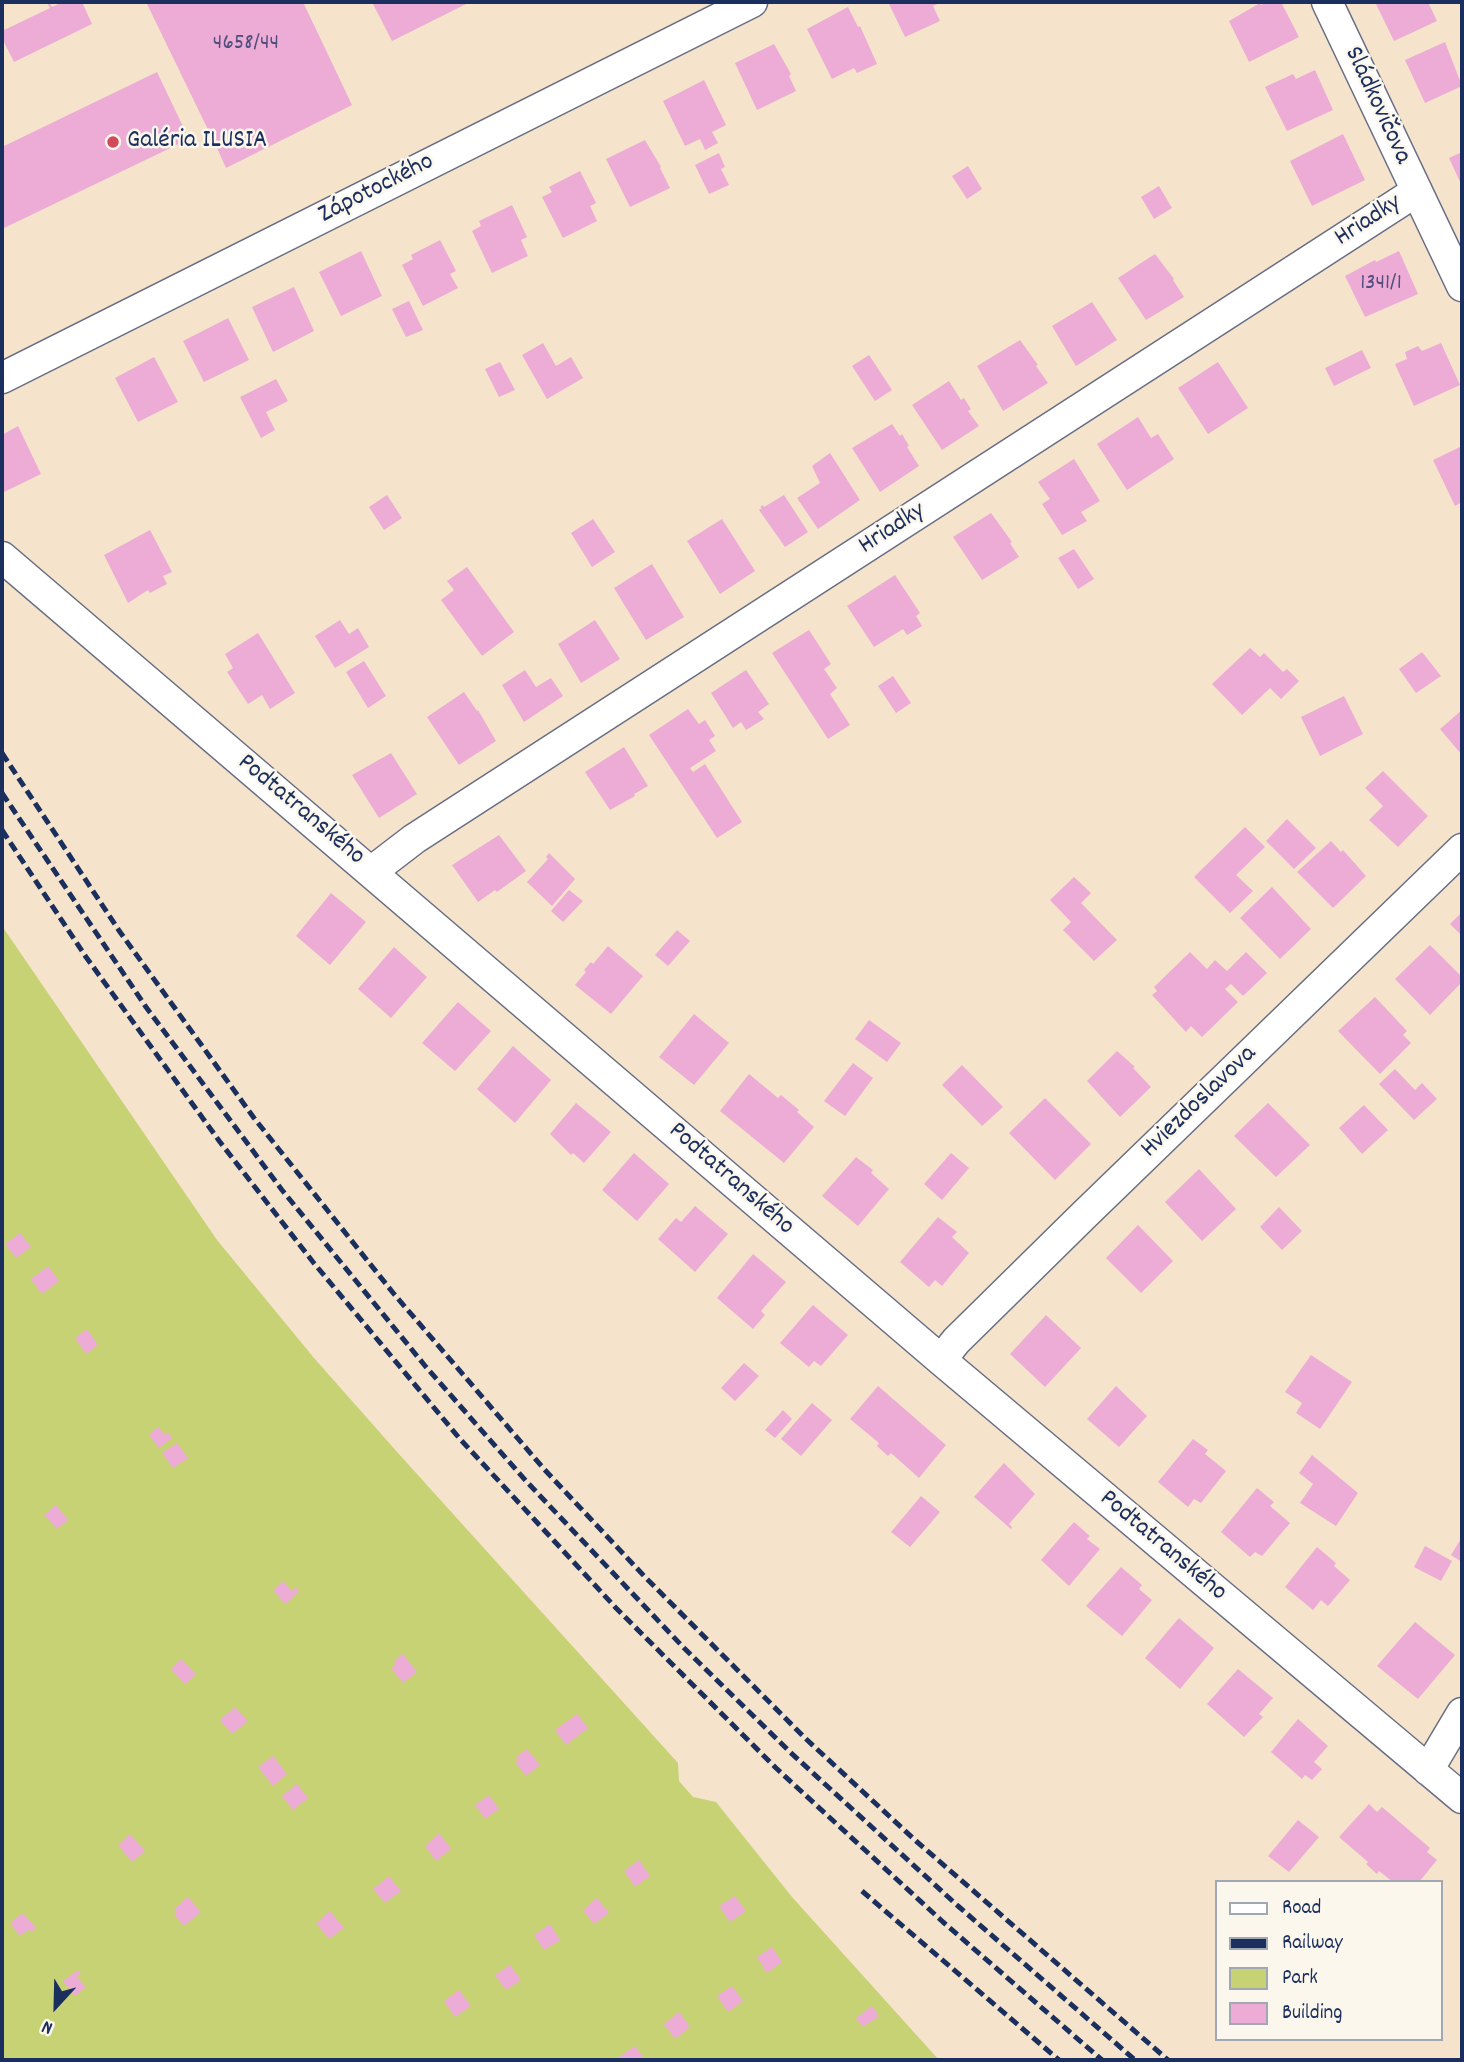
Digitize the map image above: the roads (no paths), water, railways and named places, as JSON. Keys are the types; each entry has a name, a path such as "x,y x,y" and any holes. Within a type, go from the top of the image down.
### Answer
{"street":[{"name":"Zápotockého","path":"2,378 752,2"},
{"name":"Sládkovičova","path":"1327,2 1462,286"},
{"name":"Hriadky","path":"371,872 414,839 1417,191"},
{"name":"Podtatranského","path":"2,557 941,1360 1462,1798"},
{"name":"Hviezdoslavova","path":"941,1360 956,1341 1083,1216 1462,849"},
{"path":"1428,1770 1462,1713"}],"railway":[{"path":"2,753 120,932 254,1118 394,1294 544,1469 645,1577 805,1738 916,1841 1168,2060"},
{"path":"2,793 146,1007 282,1190 426,1367 526,1481 684,1648 790,1752 958,1906 1135,2060"},
{"path":"2,830 86,957 220,1142 313,1262 460,1439 616,1608 776,1768 943,1922 1102,2060"},
{"path":"862,1891 1059,2060"}],"place":[{"name":"Galéria ILUSIA","path":"113,142"}]}
